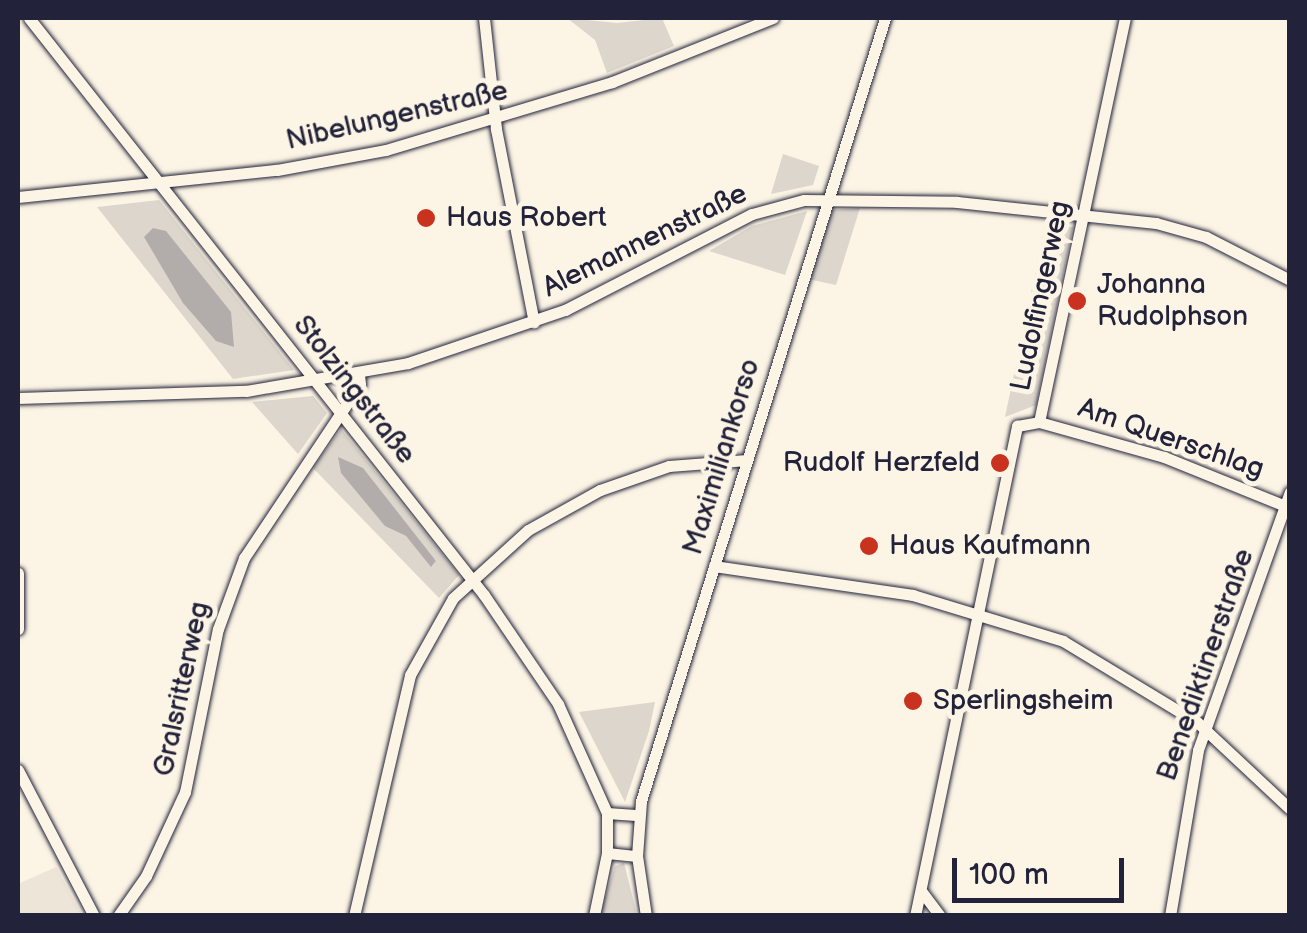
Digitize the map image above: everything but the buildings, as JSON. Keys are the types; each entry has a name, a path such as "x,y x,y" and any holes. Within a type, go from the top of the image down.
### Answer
{"street":[{"name":"Stolzingstraße","path":"29,18 471,579 558,704 607,813 608,846 594,916"},
{"path":"484,18 495,121 534,322"},
{"name":"Nibelungenstraße","path":"18,197 277,170 495,121 773,18"},
{"name":"Maximiliankorso","path":"646,916 636,856 639,815 885,18"},
{"name":"Ludolfingerweg","path":"916,916 1017,426 1039,422 1125,18"},
{"name":"Alemannenstraße","path":"18,398 317,383 359,374 534,322 752,214 829,199 1084,212 1206,236 1290,280"},
{"name":"Gralsritterweg","path":"118,916 146,876 185,792 218,629 244,558 360,384 359,374"},
{"name":"Am Querschlag","path":"1039,422 1164,457 1285,506"},
{"path":"354,916 410,675 433,628 471,579 528,530 600,490 669,466 747,460"},
{"name":"Benediktinerstraße","path":"1170,916 1184,810 1205,728 1290,492"},
{"path":"714,566 978,610 1103,662 1205,728 1290,809"},
{"path":"18,573 18,629"},
{"path":"18,770 94,916"},
{"path":"607,813 639,815"},
{"path":"608,846 636,856"},
{"path":"922,892 940,916"}],"shaded area":[{"path":"567,18 617,23 662,18 674,46 607,73 595,40"},
{"path":"783,154 819,166 813,185 771,194"},
{"path":"159,200 294,370 233,379 97,207"},
{"path":"860,208 836,285 808,279 832,210"},
{"path":"807,211 785,275 709,251 752,226"},
{"path":"1045,226 1073,227 1036,405 1005,417"},
{"path":"153,228 166,231 231,312 234,347 216,341 183,303 144,237"},
{"path":"313,396 327,413 298,454 252,402"},
{"path":"341,429 459,575 439,598 313,468","holes":["367,480 436,561 432,566 406,536 385,525 358,487"]},
{"path":"338,457 363,468 436,561 431,567 406,536 385,526 341,473"},
{"path":"655,702 649,731 625,802 579,712"},
{"path":"624,863 637,915 600,915 615,866"},
{"path":"56,867 82,915 18,915 18,884"}],"place":[{"name":"Haus Robert","path":"426,218"},
{"name":"Johanna Rudolphson","path":"1077,301"},
{"name":"Rudolf Herzfeld","path":"1000,463"},
{"name":"Haus Kaufmann","path":"869,546"},
{"name":"Sperlingsheim","path":"913,701"}]}
